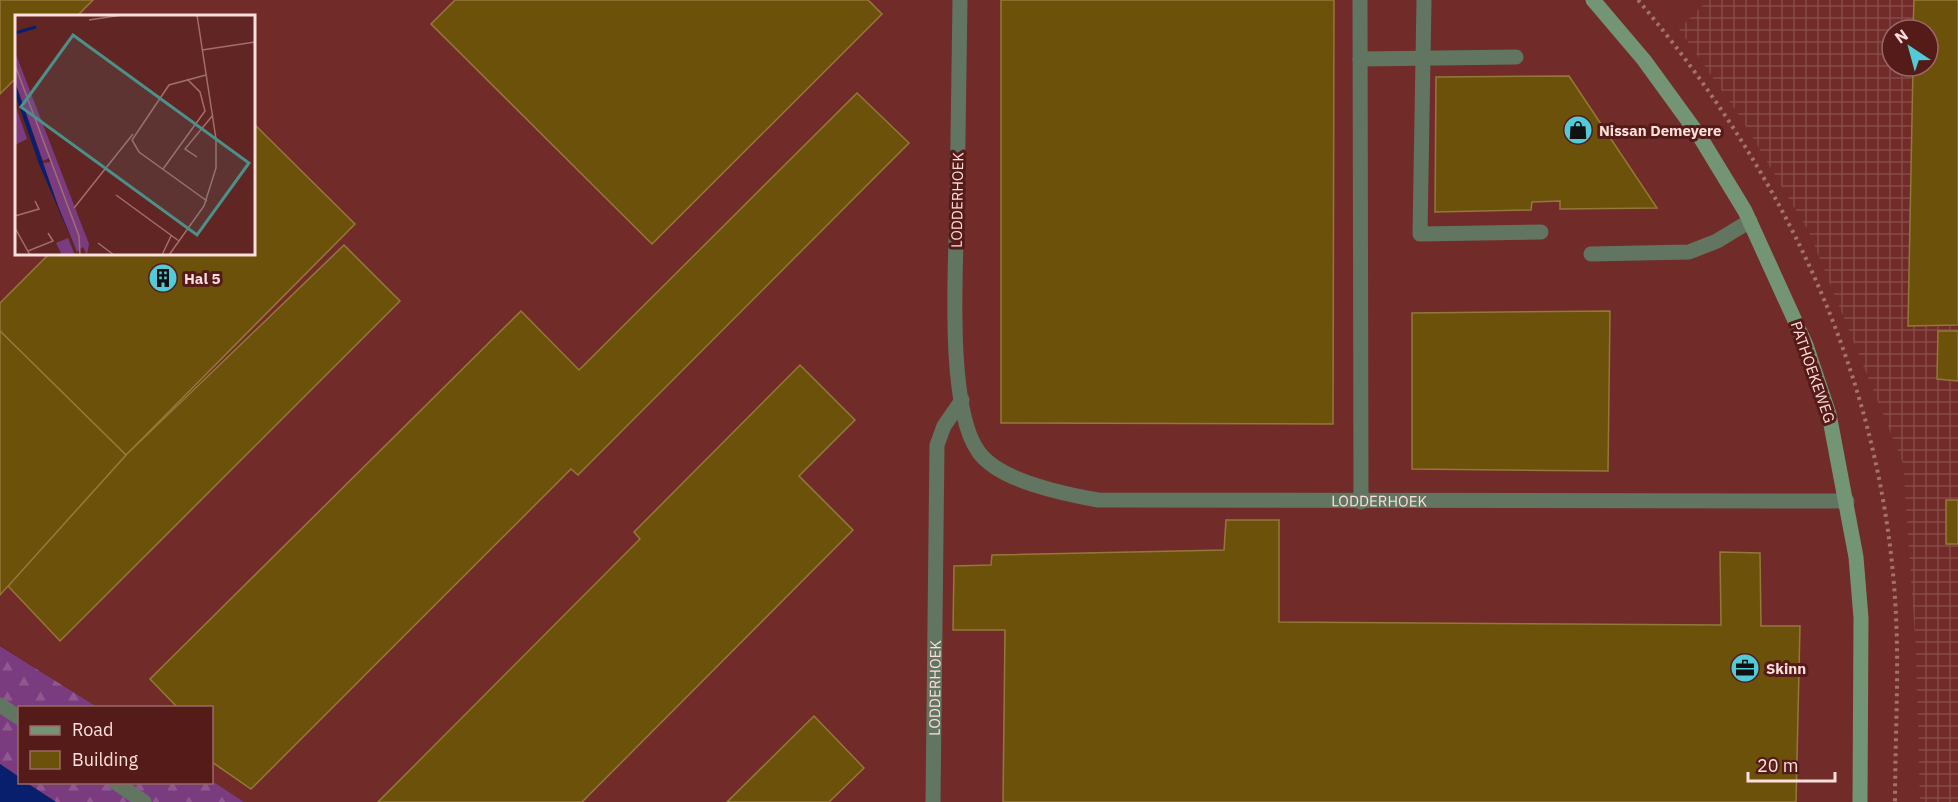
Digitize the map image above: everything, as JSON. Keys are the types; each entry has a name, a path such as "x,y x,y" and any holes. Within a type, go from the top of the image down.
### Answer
{"main road":[{"name":"PATHOEKEWEG","path":"1593,0 1644,60 1700,138 1750,221 1806,345 1829,414 1847,501 1861,618 1860,802"}],"street":[{"name":"LODDERHOEK","path":"960,0 955,337 962,400 971,440 979,454 1006,472 1067,495 1098,500 1847,501"},
{"path":"1360,0 1361,502"},
{"path":"1424,0 1420,234 1541,232"},
{"path":"1360,59 1516,57"},
{"path":"1591,255 1689,252 1718,241 1750,221"},
{"name":"LODDERHOEK","path":"933,802 937,445 944,426 962,400"},
{"path":"0,705 18,717"},
{"path":"117,784 144,802"}],"shaded area":[{"path":"0,0 1958,0 1958,802 244,802 213,782 213,706 95,706 0,645"},
{"path":"1708,0 1958,0 1958,802 1920,802 1916,650 1903,463 1809,232 1741,118 1679,29"},
{"path":"0,764 18,776 18,784 29,784 56,802 0,802"}],"green space":[{"path":"0,646 95,706 18,706 18,776 0,764"},
{"path":"213,782 244,802 56,802 29,784 213,784"}],"building":[{"path":"0,0 93,0 78,15 15,15 15,79 0,94"},
{"path":"455,0 868,0 882,14 652,244 431,24"},
{"path":"1001,0 1334,0 1333,424 1001,423"},
{"path":"1914,0 1958,0 1958,325 1908,326 1913,78 1940,78 1940,18 1913,18"},
{"path":"1569,76 1657,208 1560,209 1560,201 1532,202 1531,210 1435,212 1436,77"},
{"path":"857,93 909,143 578,475 571,469 251,789 213,763 213,706 176,706 150,679 521,311 579,370"},
{"name":"Hal 5","path":"255,125 355,224 126,455 0,331 0,303 48,255 255,255"},
{"path":"344,245 400,301 60,641 8,586 126,455"},
{"path":"1610,311 1608,471 1412,469 1412,313"},
{"path":"0,331 126,455 0,595"},
{"path":"1938,331 1958,331 1958,381 1937,379"},
{"path":"800,365 855,420 799,476 853,530 582,802 378,802 640,539 634,532"},
{"path":"1946,500 1958,500 1958,544 1946,544"},
{"path":"1226,520 1279,520 1279,622 1721,625 1720,552 1760,553 1761,626 1800,626 1796,802 1003,802 1005,630 953,630 954,566 991,565 992,555 1224,550"},
{"path":"814,716 864,768 829,802 727,802"}],"place":[{"name":"Nissan Demeyere","path":"1578,130"},
{"name":"Hal 5","path":"163,278"},
{"name":"Skinn","path":"1745,668"}]}
